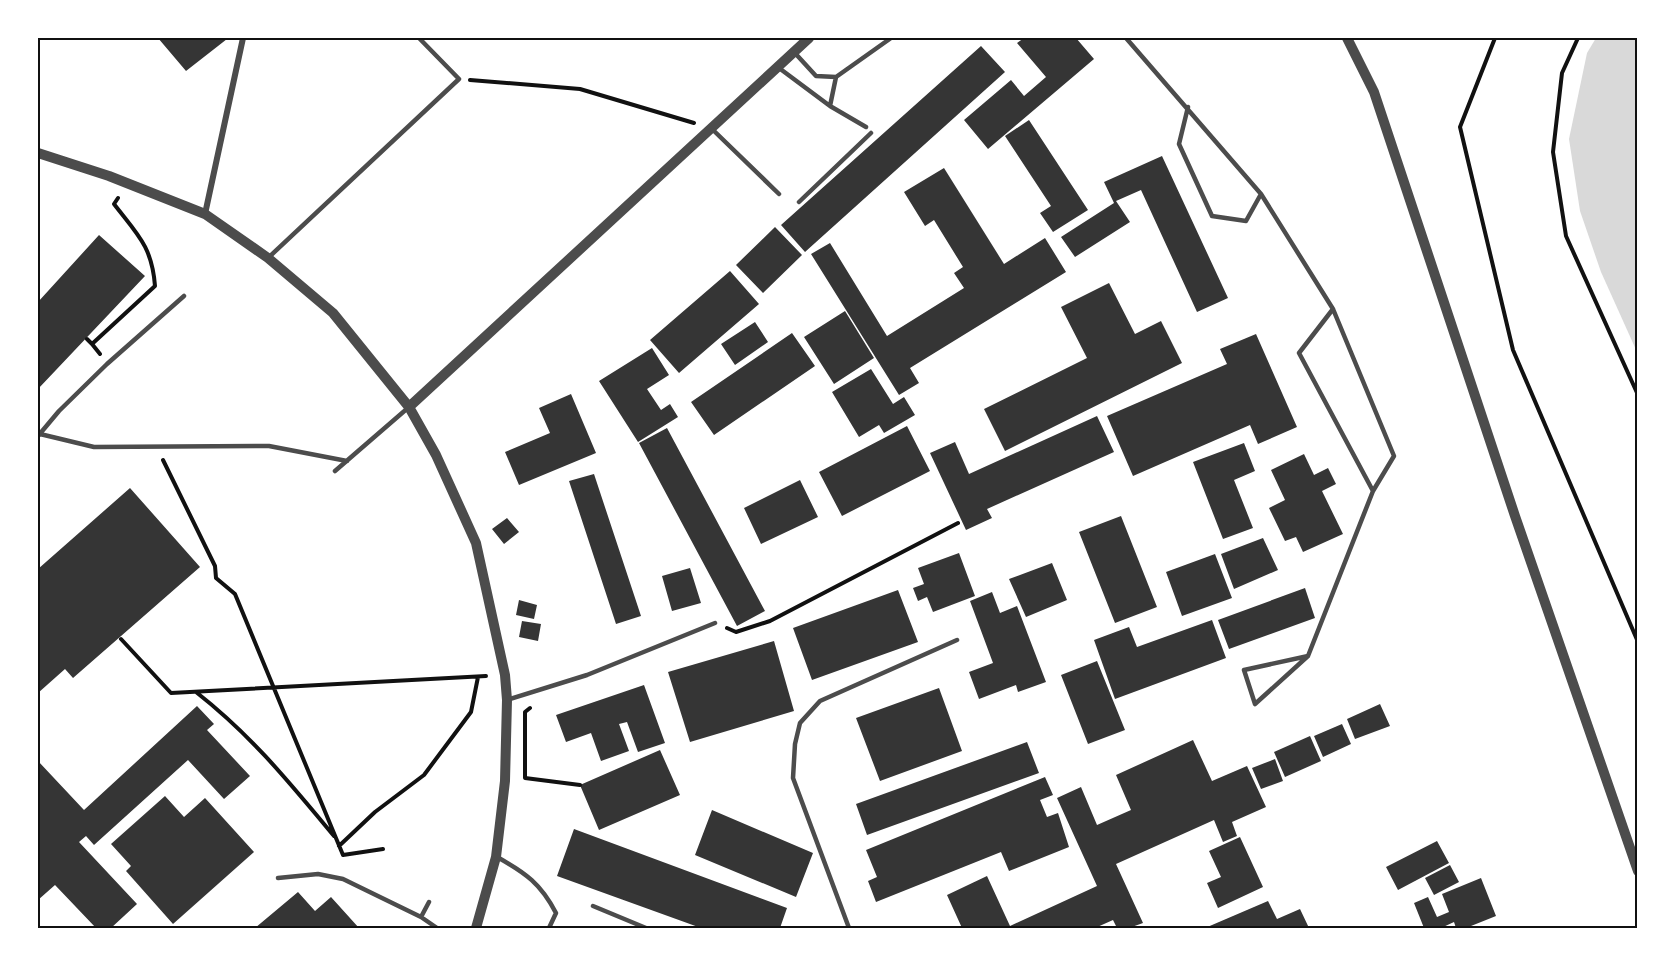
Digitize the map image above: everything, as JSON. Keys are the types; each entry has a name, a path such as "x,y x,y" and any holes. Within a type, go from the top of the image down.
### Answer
{"street":[{"path":"205,214 243,38"},
{"path":"409,407 809,38"},
{"path":"1347,38 1374,92 1515,516 1638,871"},
{"path":"38,153 109,176 205,214 268,258 333,313 409,407 435,455 476,543 503,665 507,700 506,781 496,857 476,928"}],"lane":[{"path":"268,258 459,79 419,38"},
{"path":"794,52 816,76 836,77 891,38"},
{"path":"1126,38 1188,106 1262,194 1333,309 1394,456 1373,491 1308,656 1255,704 1244,670 1308,656"},
{"path":"778,67 830,106 866,127"},
{"path":"830,106 836,77"},
{"path":"1188,106 1179,144 1212,216 1246,221 1262,194"},
{"path":"712,129 779,194"},
{"path":"799,202 871,133"},
{"path":"184,296 106,364 59,411 39,435 94,447 269,446 346,461"},
{"path":"1333,309 1299,353 1373,491"},
{"path":"335,471 409,407"},
{"path":"507,700 587,675 715,623"},
{"path":"849,928 794,778 795,744 800,723 820,701 957,640"},
{"path":"496,857 516,868 545,891 556,913 549,928"},
{"path":"278,878 318,874 343,879 421,917 437,928"},
{"path":"421,917 429,902"},
{"path":"593,906 646,928"}],"path":[{"path":"1495,38 1460,127 1514,350 1638,642"},
{"path":"1578,38 1562,73 1553,152 1566,236 1638,395"},
{"path":"459,79 580,89 712,129"},
{"path":"92,344 155,286 154,264 149,250 114,204 118,198"},
{"path":"87,339 101,356 93,363"},
{"path":"157,448 215,566 216,578 235,594 343,855 383,849"},
{"path":"715,623 736,632 770,621 958,524"},
{"path":"121,639 171,693 486,676"},
{"path":"339,846 375,812 424,774 471,712 478,676"},
{"path":"196,692 229,717 270,758 337,840"},
{"path":"531,708 525,712 525,778 580,785"}],"shaded area":[{"path":"1596,38 1637,38 1637,352 1601,272 1580,211 1569,139 1587,53"}],"building":[{"path":"158,38 226,38 227,39 186,71"},
{"path":"1024,38 1076,38 1094,59 988,149 964,120 1011,80 1024,96 1046,77 1017,43"},
{"path":"981,46 1005,72 805,252 781,225"},
{"path":"1029,120 1088,210 1053,232 1040,213 1051,206 1005,136"},
{"path":"1162,156 1228,298 1197,312 1141,190 1116,201 1130,222 1075,257 1061,237 1114,203 1104,182"},
{"path":"944,168 1004,264 1045,238 1066,272 910,368 919,383 899,395 811,254 830,243 887,336 964,288 954,273 963,267 934,220 925,226 904,192"},
{"path":"775,227 802,255 763,293 736,265"},
{"path":"99,235 145,276 38,389 38,302"},
{"path":"730,271 759,304 679,373 650,340"},
{"path":"1109,283 1135,334 1161,321 1182,363 1005,451 984,409 1087,358 1061,307"},
{"path":"845,311 874,358 834,384 804,337"},
{"path":"755,322 768,342 735,365 721,344"},
{"path":"792,333 815,366 714,435 691,402"},
{"path":"1256,334 1297,427 1258,444 1250,425 1133,476 1107,416 1227,364 1220,349"},
{"path":"652,348 669,375 647,389 661,410 670,404 678,417 638,442 599,381"},
{"path":"871,369 893,404 904,397 915,415 884,433 879,425 859,437 832,392"},
{"path":"571,394 596,453 519,485 505,452 550,433 539,408"},
{"path":"1097,416 1114,452 987,509 992,518 966,530 930,453 955,442 969,474"},
{"path":"907,426 930,471 842,516 819,472"},
{"path":"667,428 765,611 737,626 639,443"},
{"path":"1244,443 1255,471 1234,480 1253,528 1223,539 1193,462"},
{"path":"1304,454 1314,475 1328,468 1336,484 1322,491 1343,534 1303,552 1296,537 1285,541 1269,508 1285,500 1271,470"},
{"path":"594,474 641,616 616,624 569,481"},
{"path":"800,480 818,517 761,544 744,508"},
{"path":"130,488 200,567 73,678 65,669 38,693 38,569"},
{"path":"1121,516 1157,607 1115,623 1079,532"},
{"path":"507,518 519,532 504,544 492,529"},
{"path":"1263,538 1278,570 1234,589 1221,554"},
{"path":"959,553 975,596 933,612 927,597 918,601 913,588 924,584 918,568"},
{"path":"1215,554 1232,598 1182,616 1166,572"},
{"path":"1052,563 1067,600 1026,617 1009,579"},
{"path":"690,568 701,603 672,611 662,576"},
{"path":"1305,588 1315,618 1229,649 1218,620"},
{"path":"898,590 918,642 812,680 793,628"},
{"path":"992,592 1000,613 1017,606 1046,682 1018,692 1016,685 979,699 969,672 993,663 970,601"},
{"path":"519,600 537,605 534,619 516,615"},
{"path":"1212,620 1226,658 1115,699 1094,640 1129,627 1137,647"},
{"path":"522,621 541,624 538,641 519,637"},
{"path":"774,641 794,711 690,742 668,672"},
{"path":"1097,661 1125,730 1088,744 1061,675"},
{"path":"644,685 665,743 638,752 627,722 619,724 629,751 601,761 591,733 566,742 556,715"},
{"path":"939,688 962,751 880,781 856,718"},
{"path":"1380,704 1390,726 1355,739 1347,719"},
{"path":"197,706 214,724 207,730 250,776 224,799 188,760 94,845 86,836 79,842 137,904 111,928 96,928 55,885 38,900 38,761 84,810"},
{"path":"1342,724 1351,744 1323,757 1314,736"},
{"path":"1310,736 1321,761 1285,777 1274,752"},
{"path":"1193,740 1212,781 1247,766 1266,807 1232,822 1237,836 1223,842 1214,820 1116,864 1143,923 1129,928 1117,928 1113,920 1095,928 962,928 947,895 987,876 1010,926 1097,886 1057,798 1081,787 1097,825 1131,810 1116,775"},
{"path":"1027,742 1039,773 867,835 856,804"},
{"path":"660,750 680,795 599,830 580,785"},
{"path":"1275,759 1283,781 1261,789 1252,768"},
{"path":"1045,777 1053,795 1040,800 1047,817 1058,813 1069,847 1009,871 1001,852 876,902 868,881 877,877 866,850"},
{"path":"165,796 184,817 205,798 254,852 173,924 126,871 131,866 111,844"},
{"path":"712,810 813,853 796,897 695,855"},
{"path":"574,829 787,908 780,928 701,928 557,876"},
{"path":"1240,837 1263,887 1218,908 1207,883 1221,877 1209,851"},
{"path":"1437,841 1449,863 1398,890 1386,867"},
{"path":"1450,865 1459,882 1434,895 1425,878"},
{"path":"1481,878 1496,916 1466,928 1456,928 1454,922 1441,928 1424,928 1414,903 1428,897 1437,917 1449,912 1442,894"},
{"path":"298,892 315,911 331,897 359,928 255,928"},
{"path":"1268,901 1277,919 1300,909 1309,928 1205,928"}]}
